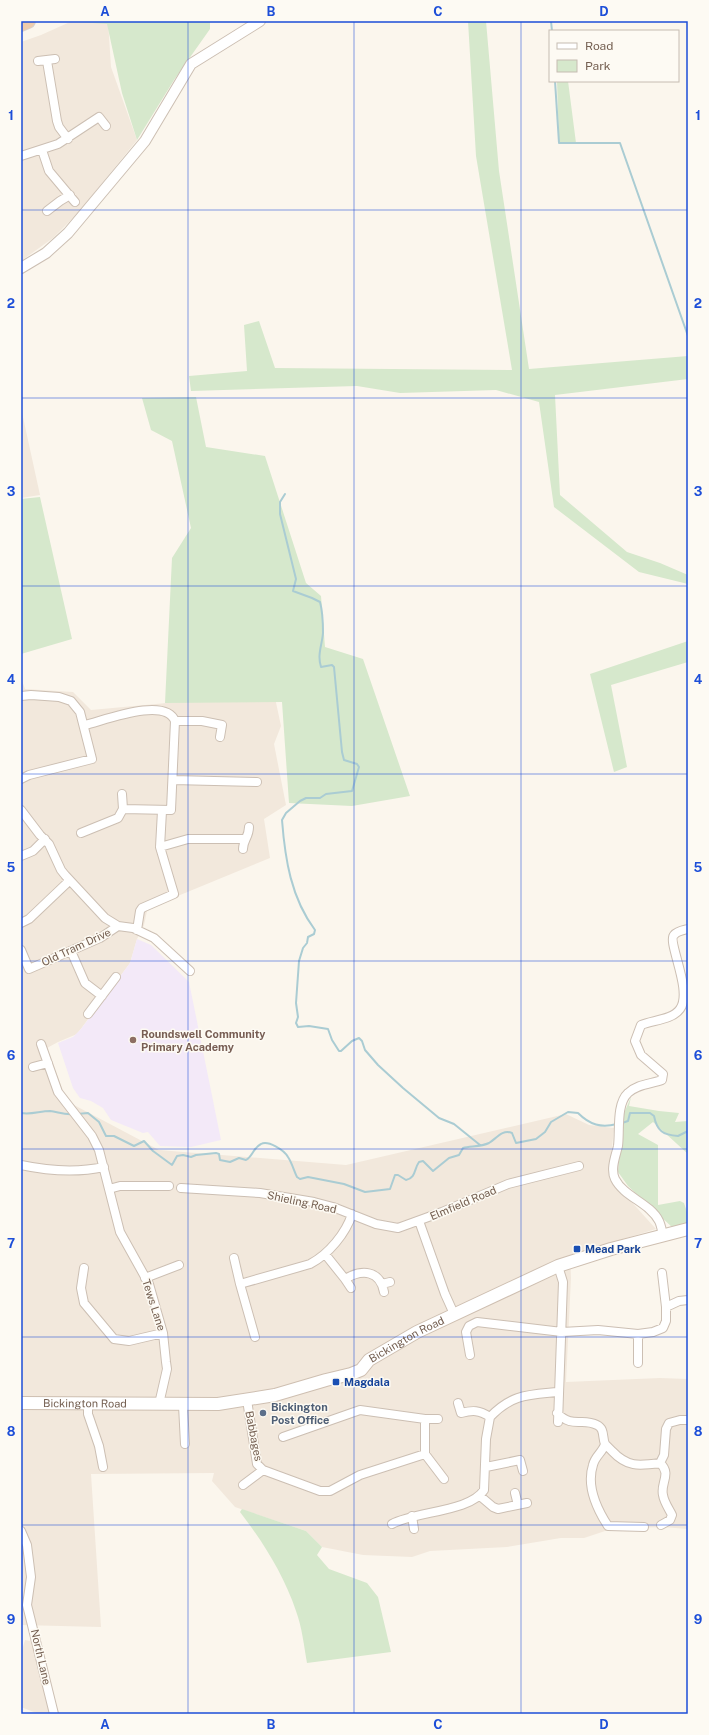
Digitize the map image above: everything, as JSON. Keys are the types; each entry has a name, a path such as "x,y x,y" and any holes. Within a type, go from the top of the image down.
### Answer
{"highway":[{"path":"21,24 28,21"}],"main road":[{"name":"Bickington Road","path":"21,1403 218,1404 275,1395 361,1370 369,1360 389,1348 454,1314 510,1290 558,1266 611,1249 688,1229"}],"street":[{"path":"21,268 46,253 68,233 146,141 191,64 260,21"},
{"path":"38,61 51,60 57,121 59,128 68,139"},
{"path":"21,156 42,150 68,139 99,117 106,126"},
{"path":"42,150 49,171 72,198 47,211"},
{"path":"21,696 31,695 66,698 77,706 85,725 85,733 92,759 36,773 21,779"},
{"path":"85,725 128,713 148,710 171,714 175,721 171,810 123,809"},
{"path":"175,721 202,721 222,725 220,737"},
{"path":"173,780 256,782"},
{"path":"81,833 118,818 123,809 122,794"},
{"path":"21,810 49,844 61,870 69,881 105,918 118,926 133,928 154,938 190,971"},
{"path":"137,930 140,911 142,908 174,894 160,847 162,810"},
{"path":"243,849 245,839 249,835 249,827"},
{"path":"21,856 33,851 45,839"},
{"path":"160,847 188,839 245,839"},
{"path":"21,923 29,919 69,881"},
{"name":"Old Tram Drive","path":"21,950 28,968 100,938 118,926"},
{"path":"663,1235 659,1220 615,1179 614,1159 618,1145 620,1112 627,1093 636,1087 662,1080 663,1078 663,1074 641,1055 635,1042 641,1025 669,1017 681,1009 684,999 684,988 672,940 673,935 688,929"},
{"path":"71,950 85,983 102,996"},
{"path":"88,1014 116,977"},
{"name":"Tews Lane","path":"41,1044 58,1092 71,1111 92,1136 104,1167 120,1232 145,1278 163,1333 167,1369 159,1404"},
{"path":"33,1067 48,1063"},
{"path":"21,1165 52,1170 71,1171 104,1167"},
{"name":"Elmfield Road","path":"454,1314 445,1294 419,1221 508,1184 582,1165"},
{"path":"109,1189 120,1186 170,1186"},
{"name":"Shieling Road","path":"181,1188 260,1193 314,1202 389,1228 398,1228 419,1221"},
{"path":"240,1284 310,1264 318,1260 343,1233 349,1224 352,1214"},
{"path":"325,1254 351,1288"},
{"path":"234,1258 255,1337"},
{"path":"145,1278 179,1265"},
{"path":"558,1266 563,1282 558,1422"},
{"path":"84,1268 81,1288 84,1303 114,1339 130,1342 163,1333"},
{"path":"345,1279 354,1274 365,1273 375,1276 385,1286"},
{"path":"470,1355 466,1332 469,1326 477,1322 562,1332 598,1330 638,1334 659,1330 663,1328 666,1321 662,1273"},
{"path":"666,1307 679,1301 688,1300"},
{"path":"638,1334 638,1363"},
{"path":"392,1524 412,1516 466,1504 480,1496 484,1490 486,1439 490,1417 500,1406 510,1400 525,1395 558,1392"},
{"name":"Babbages","path":"247,1400 257,1464 263,1470 320,1491 330,1491 360,1475 425,1454"},
{"path":"458,1403 457,1414 473,1410 482,1412 490,1417"},
{"path":"88,1404 88,1414 99,1446 103,1468"},
{"path":"183,1404 185,1444"},
{"path":"282,1437 360,1410 425,1419 438,1419"},
{"path":"558,1413 565,1420 577,1423 590,1422 599,1426 603,1431 605,1444 603,1450 597,1456 592,1466 592,1482 596,1504 608,1526 644,1527"},
{"path":"425,1419 425,1454 444,1480"},
{"path":"660,1463 664,1455 666,1429 669,1423 680,1420 688,1420"},
{"path":"605,1444 621,1460 631,1464 660,1463 664,1467 666,1480 662,1490 663,1498 672,1515 670,1520 661,1525"},
{"path":"486,1467 520,1460 523,1471"},
{"name":"Babbages","path":"242,1485 263,1470"},
{"path":"515,1493 518,1505"},
{"path":"480,1496 493,1507 498,1509 527,1503"},
{"path":"412,1516 414,1529"},
{"name":"North Lane","path":"21,1531 27,1545 31,1577 28,1605 54,1714"}],"shaded area":[{"path":"108,21 111,67 137,140 78,213 53,238 21,261 21,42 70,22"},
{"path":"21,408 40,495 21,498"},
{"path":"21,678 25,689 73,692 91,710 274,693 281,726 274,744 286,805 264,819 270,858 151,907 147,911 144,925 137,939 130,963 77,1034 47,1048 63,1091 74,1105 159,1150 346,1165 566,1114 589,1125 614,1128 609,1177 656,1229 570,1255 571,1278 566,1382 660,1378 688,1379 688,1529 662,1527 611,1529 584,1538 561,1538 507,1547 430,1551 412,1557 363,1555 322,1547 306,1531 235,1507 212,1481 214,1473 91,1474 101,1627 21,1625"},
{"name":"Roundswell Community Primary Academy","path":"137,939 151,945 189,982 221,1140 191,1147 160,1146 148,1132 143,1133 111,1120 103,1108 91,1101 80,1098 73,1088 58,1043 73,1037 81,1029 130,963"},
{"path":"32,1631 51,1714 39,1714 21,1707 21,1654 25,1640 30,1641"}],"green space":[{"path":"78,21 210,21 210,29 174,80 137,140 122,93 107,24"},
{"path":"468,21 486,21 499,171 529,369 688,356 688,379 555,395 560,495 627,552 660,563 688,575 688,584 639,572 554,507 539,402 496,390 400,393 357,386 191,391 189,376 247,371 244,325 259,321 275,368 512,370 476,156"},
{"path":"557,82 568,82 576,143 559,143"},
{"path":"196,397 206,447 265,456 306,583 321,596 325,647 363,659 410,796 352,806 289,803 282,702 165,703 172,558 191,528 172,441 151,430 142,398"},
{"path":"40,497 72,639 21,654 21,499"},
{"path":"688,641 688,662 611,685 627,767 614,772 590,674"},
{"path":"631,1097 629,1106 679,1113 675,1122 688,1121 688,1154 653,1122 638,1134 658,1145 658,1205 680,1201 684,1203 688,1215 688,1226 673,1228 628,1186 618,1172 624,1113"},
{"path":"242,1509 306,1531 322,1547 317,1555 329,1569 367,1583 378,1597 391,1652 307,1663 300,1623 291,1598 272,1559 240,1512"}],"waterway":[{"path":"551,21 552,30"},
{"path":"555,82 559,143 620,143 688,336"},
{"path":"285,494 280,502 280,514 296,579 293,591 320,602 323,633 320,663 321,667 332,665 334,667 342,752 344,760 357,764 359,767 352,791 326,794 320,798 306,798 286,813 282,820 287,864 291,878 300,905 315,930 314,934 308,937 299,961 296,1003 298,1017 296,1023 298,1027 309,1026 328,1029 332,1040 339,1051 341,1051 352,1041 359,1038 362,1041 365,1050 378,1065 403,1088 439,1118 454,1124 480,1145"},
{"path":"21,1113 28,1114 50,1111 73,1114"},
{"path":"77,1114 88,1113 99,1122 106,1136 114,1136 134,1146 144,1141 153,1151 172,1165 177,1156 183,1155 191,1157 216,1153 219,1154 220,1160 230,1162 239,1158 246,1160 258,1146 268,1143 276,1146 286,1154 297,1177 300,1179 308,1177 344,1184 365,1192 390,1189 395,1175 398,1175 406,1180 409,1179 412,1177 419,1162 423,1161 433,1171 449,1158 459,1155 463,1148 489,1143 505,1132 512,1133 516,1143 536,1139 545,1132 551,1122 568,1112 578,1113 591,1123 606,1126 617,1124"},
{"path":"622,1123 628,1121 630,1113 650,1113 654,1116 659,1129 668,1135 678,1136 688,1131"}],"place":[{"name":"Roundswell Community Primary Academy","path":"133,1040"},
{"name":"Mead Park","path":"577,1249"},
{"name":"Magdala","path":"336,1382"},
{"name":"Bickington Post Office","path":"263,1413"}]}
